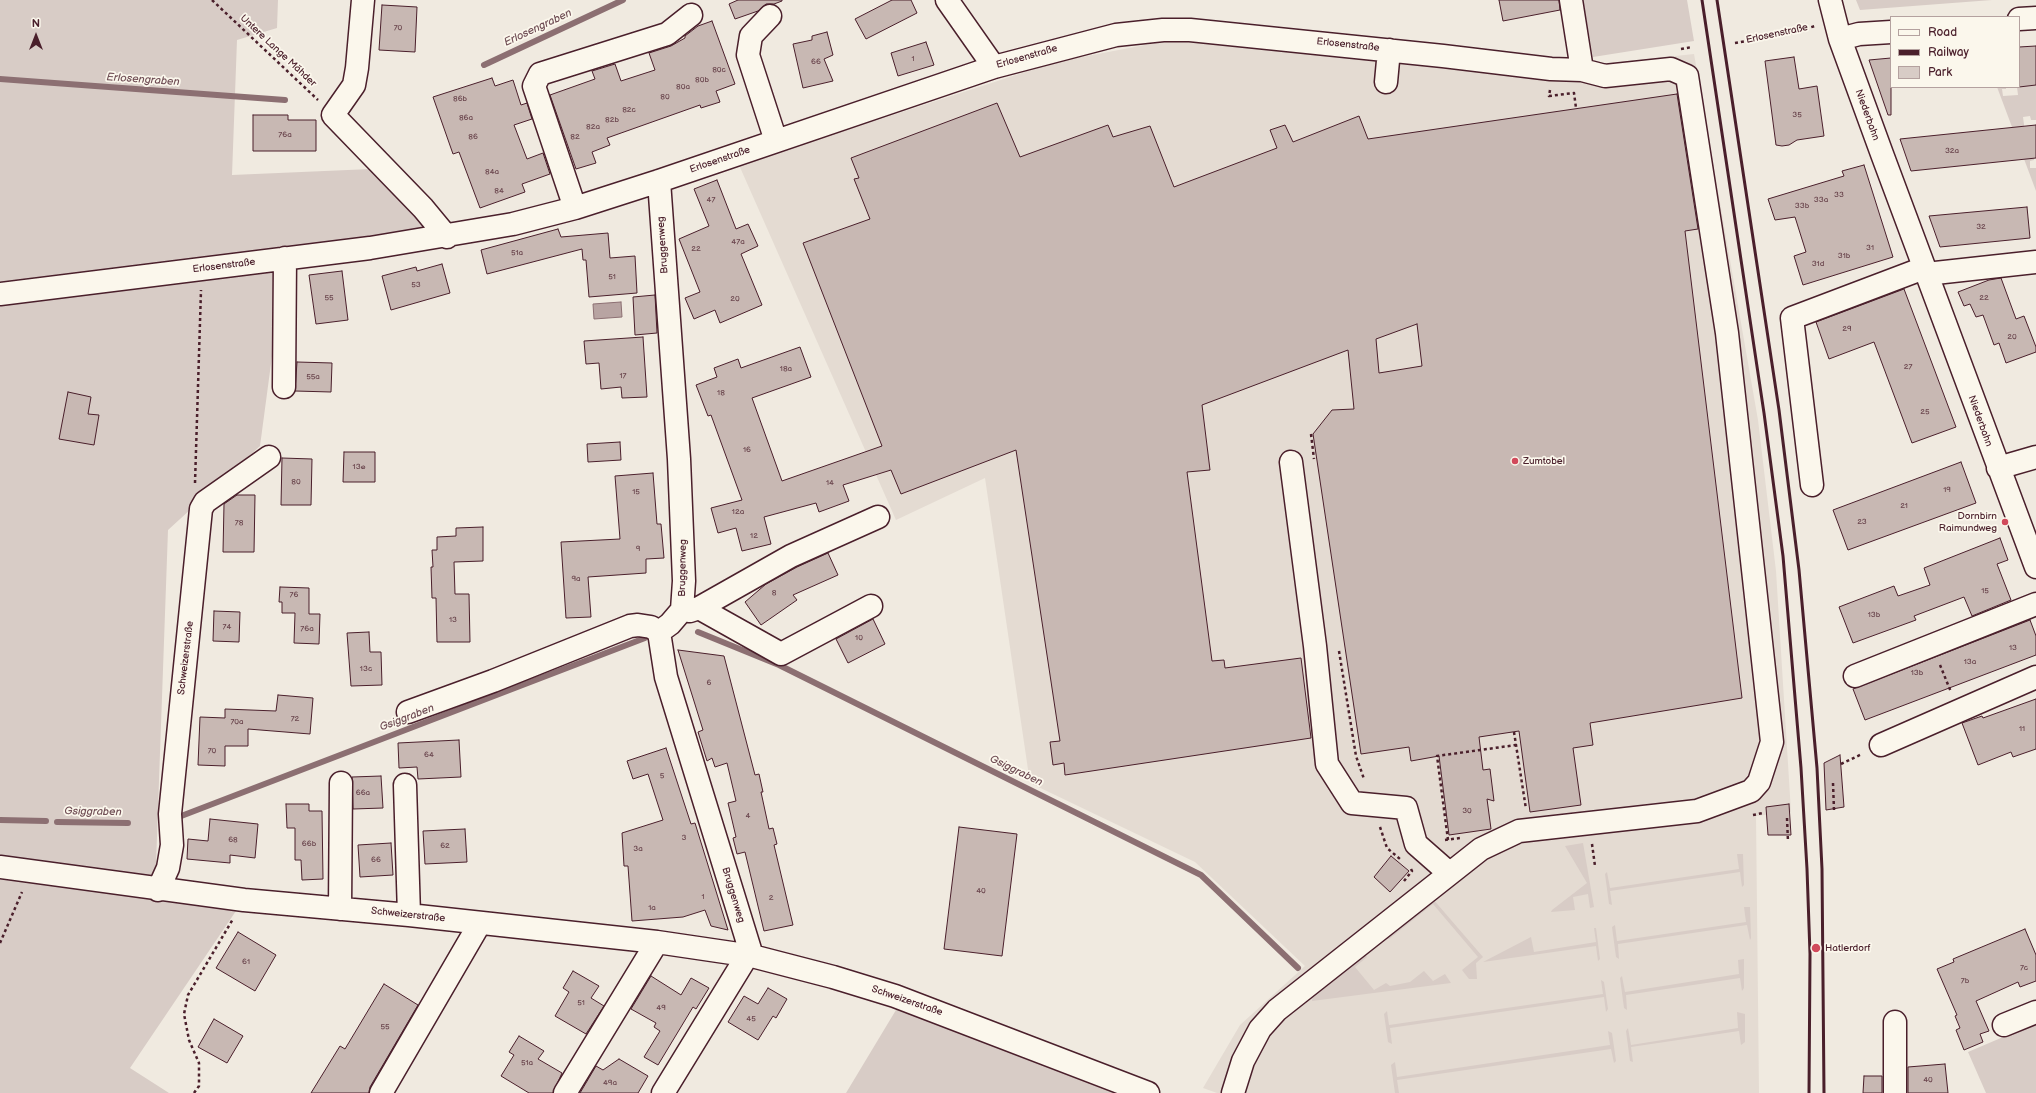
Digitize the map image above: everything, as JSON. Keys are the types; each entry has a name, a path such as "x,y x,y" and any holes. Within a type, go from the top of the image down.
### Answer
{"street":[{"path":"363,0 354,85 333,115 424,208 447,237"},
{"path":"947,0 994,67"},
{"path":"1571,0 1582,70"},
{"name":"Niederbahn","path":"1830,0 1840,39 2036,567"},
{"path":"575,208 534,86 540,74 667,34 692,15"},
{"path":"770,16 751,36 748,55 776,141"},
{"path":"2020,19 2036,18"},
{"name":"Erlosenstraße","path":"0,294 447,237 514,224 575,208 659,181 994,67 1116,35 1163,30 1235,34 1551,69 1582,70 1605,76 1671,69 1687,76 1689,83 1727,333 1772,742 1759,782 1750,791 1697,811 1520,831 1481,849 1449,873"},
{"path":"1840,39 1859,34 1890,32"},
{"path":"1386,82 1389,50"},
{"name":"Bruggenweg","path":"659,181 679,459 684,581 690,609 659,632 666,677 750,956"},
{"path":"284,387 285,258"},
{"path":"1812,485 1792,318 1925,271 2036,262"},
{"path":"205,502 268,457"},
{"path":"1998,468 2036,457"},
{"path":"1233,1093 1243,1061 1257,1035 1277,1010 1449,873 1416,844 1406,808 1352,803 1327,764 1316,646 1291,462"},
{"name":"Schweizerstraße","path":"158,890 168,868 172,845 170,814 179,715 201,509 205,502"},
{"path":"690,609 791,556 878,517"},
{"path":"1855,676 2036,604"},
{"path":"690,609 781,654 871,606"},
{"path":"408,712 494,681 630,626 638,625 651,627 659,632"},
{"path":"1881,745 2036,677"},
{"path":"340,909 341,783"},
{"path":"405,785 410,915"},
{"name":"Schweizerstraße","path":"0,867 158,890 244,900 410,915 657,942 750,956 833,977 895,996 1148,1093"},
{"path":"381,1093 480,923"},
{"path":"565,1093 657,942"},
{"path":"663,1093 750,956"},
{"path":"2004,1025 2036,1012"},
{"path":"1895,1022 1895,1093"}],"path":[{"name":"Untere Lange Mähder","path":"212,0 333,115"},
{"name":"Erlosenstraße","path":"1735,43 1791,33 1819,25"},
{"path":"1550,85 1549,96 1574,93 1576,108"},
{"path":"202,269 195,498 205,502"},
{"path":"1311,434 1315,465"},
{"path":"1338,643 1356,756 1387,848 1401,861"},
{"path":"1932,645 1959,711"},
{"path":"1514,732 1526,813"},
{"path":"1448,840 1437,756 1516,745"},
{"path":"1833,783 1834,810"},
{"path":"1787,818 1788,842"},
{"path":"1592,841 1595,866"},
{"path":"1407,866 1412,871 1395,892 1407,906"},
{"path":"0,943 30,872"},
{"path":"194,1093 199,1086 199,1063 189,1040 184,1014 188,995 244,900"}],"shaded area":[{"path":"1171,40 1518,73 1694,54 1758,420 1776,571 1791,812 1756,816 1759,1093 1217,1093 1203,1088 1240,1025 1305,966 1195,862 1030,783 985,478 896,520 739,165 1056,62"},
{"path":"621,302 622,317 594,319 593,304"}],"green space":[{"path":"0,0 278,0 277,28 237,40 232,175 371,169 430,230 285,259 260,446 168,530 155,892 242,902 130,1068 169,1093 0,1093"},
{"path":"1583,0 1687,0 1694,41 1593,57"},
{"path":"1856,0 1992,0 1860,10"},
{"path":"2036,85 2036,120 2031,120 2030,116 2023,117 2025,132 2032,131 2034,160 2030,161 2030,168 2036,168 2036,191 1997,88 2006,88 2002,89 2003,96 2018,95 2017,88"},
{"path":"1583,843 1594,907 1590,908 1588,894 1573,897 1575,910 1551,912 1587,883 1565,846"},
{"path":"1737,854 1743,854 1744,885 1742,887 1740,872 1610,891 1612,905 1609,904 1605,874 1607,872 1610,888 1739,869"},
{"path":"1432,898 1483,957 1476,963 1477,979 1469,979 1462,970 1478,957 1433,904 1389,939 1380,939"},
{"path":"1744,907 1750,907 1750,940 1747,925 1618,944 1619,959 1616,957 1612,927 1615,925 1617,941 1746,922"},
{"path":"1594,928 1596,928 1600,959 1598,961 1596,946 1483,962 1531,937 1534,952 1596,942"},
{"path":"1363,953 1367,957 1355,967 1374,990 1386,983 1390,986 1410,982 1424,971 1433,981 1445,974 1451,983 1312,1001 1313,993"},
{"path":"1744,959 1744,988 1742,991 1740,978 1626,995 1627,1010 1624,1008 1620,978 1622,976 1625,992 1739,974 1738,960"},
{"path":"1601,980 1604,982 1608,1009 1606,1012 1604,997 1390,1028 1392,1044 1388,1042 1384,1014 1387,1011 1389,1025 1603,994"},
{"path":"899,1005 1129,1093 846,1093"},
{"path":"1737,1012 1745,1014 1745,1042 1741,1045 1739,1031 1631,1047 1633,1062 1630,1061 1626,1031 1628,1028 1631,1045 1738,1028"},
{"path":"2036,1023 2036,1093 1986,1093 1968,1052"},
{"path":"1608,1031 1612,1033 1616,1061 1614,1063 1611,1049 1397,1080 1399,1093 1395,1093 1391,1065 1395,1062 1397,1077 1610,1045"}],"building":[{"path":"738,0 782,1 774,4 766,4 758,11 735,19 729,4"},
{"path":"892,0 911,0 917,13 866,39 855,19"},
{"path":"1499,0 1559,0 1560,10 1503,21"},
{"path":"382,5 417,7 415,52 379,50"},
{"path":"712,21 735,84 716,91 720,102 701,108 700,105 607,138 610,145 592,152 596,163 576,169 550,95 595,79 592,71 615,64 621,81 655,70 649,53 671,46 685,38 685,36 698,26"},
{"path":"827,32 833,55 824,59 833,81 803,88 793,44 812,40 812,36"},
{"path":"926,42 934,65 898,76 891,53"},
{"path":"2036,46 2036,85 2020,87 2020,47"},
{"path":"1794,57 1799,89 1817,86 1824,136 1797,140 1789,145 1776,145 1765,61"},
{"path":"1890,58 1891,115 1888,115 1869,60"},
{"path":"492,78 495,86 513,80 521,105 527,103 532,119 514,125 527,159 543,153 550,174 522,184 525,192 480,208 459,152 453,154 433,97"},
{"name":"Zumtobel","path":"1677,94 1698,229 1685,231 1742,698 1590,723 1593,745 1573,748 1581,805 1530,812 1519,731 1479,737 1483,770 1490,769 1494,801 1487,799 1491,829 1449,835 1439,756 1411,761 1409,747 1361,754 1313,434 1332,410 1354,409 1348,350 1202,405 1210,470 1187,472 1212,661 1224,660 1225,668 1301,658 1311,738 1065,775 1064,763 1053,765 1050,742 1060,741 1016,450 901,494 891,470 843,485 849,501 819,512 816,503 764,517 771,544 742,551 736,528 718,533 711,508 742,500 711,415 708,416 696,385 717,377 714,368 738,359 741,368 800,347 811,377 752,398 782,481 882,446 803,243 870,219 854,179 859,178 851,158 997,103 1020,157 1108,125 1113,137 1150,126 1174,187 1277,148 1270,130 1285,125 1293,142 1359,116 1368,139","holes":["1417,324 1422,366 1379,373 1376,339"]},
{"path":"253,115 288,115 288,120 316,120 316,151 253,151"},
{"path":"2036,125 2036,158 1911,171 1900,139"},
{"path":"1864,165 1893,257 1803,285 1794,256 1806,252 1795,217 1775,220 1768,199 1844,176 1842,171"},
{"path":"717,180 736,229 748,224 758,246 741,254 762,305 720,323 715,310 694,319 685,298 700,292 679,239 709,226 694,189"},
{"path":"2027,207 2030,238 1940,247 1929,216"},
{"path":"558,229 561,237 608,233 610,258 635,256 637,293 589,297 586,260 583,260 582,249 487,274 481,250"},
{"path":"442,264 450,293 391,310 382,276 416,267 417,271"},
{"path":"342,271 348,320 316,324 309,275"},
{"path":"2001,278 2016,319 2024,316 2036,347 2036,352 2006,363 1999,343 1994,345 1983,315 1976,317 1970,304 1964,306 1958,292 1989,280"},
{"path":"1904,289 1956,427 1912,443 1874,342 1829,359 1816,322"},
{"path":"655,295 657,333 635,335 633,297"},
{"path":"643,337 647,397 622,398 621,387 601,389 599,363 586,364 584,341"},
{"path":"297,362 332,363 331,392 295,391"},
{"path":"68,392 91,397 88,414 99,415 94,445 59,439"},
{"path":"620,442 621,460 588,462 587,444"},
{"path":"344,452 375,452 375,482 343,482"},
{"path":"282,458 312,459 311,505 281,505"},
{"path":"1961,462 1976,503 1848,550 1833,510"},
{"path":"653,473 657,524 661,524 664,558 646,559 646,573 588,577 591,617 566,618 561,542 620,539 615,476"},
{"path":"237,495 255,495 254,552 223,552 224,504"},
{"path":"483,527 483,561 454,562 455,594 469,594 470,642 437,642 436,598 432,598 431,567 433,567 432,550 437,550 437,537 456,536 456,528"},
{"path":"2000,538 2008,560 1997,564 2011,600 1972,616 1964,597 1914,616 1916,620 1853,643 1839,607 1894,586 1898,596 1930,585 1924,568"},
{"path":"828,553 838,575 793,595 797,600 761,625 745,602 766,584 797,567"},
{"path":"280,587 309,588 309,614 320,614 319,644 294,643 295,613 282,613 282,602 279,602"},
{"path":"214,611 240,612 239,642 213,641"},
{"path":"873,619 885,644 848,663 836,639"},
{"path":"2030,620 2036,636 2036,655 1865,720 1853,689"},
{"path":"369,632 370,652 381,652 382,685 351,686 347,633"},
{"path":"678,650 724,656 755,775 759,774 763,792 761,792 769,829 773,828 777,844 774,845 793,925 764,931 745,852 737,854 733,838 736,837 728,803 736,801 727,763 715,767 712,758 707,761 698,732 703,730"},
{"path":"278,695 313,698 310,734 248,729 248,746 225,746 225,766 198,765 200,717 225,718 225,709 276,711"},
{"path":"2036,699 2036,749 2013,757 2011,752 1978,765 1962,723 1982,716 1983,718"},
{"path":"459,740 461,777 418,779 417,767 399,768 398,743"},
{"path":"666,748 691,824 695,823 728,930 711,926 705,910 683,917 632,921 628,866 624,866 622,833 663,820 648,774 633,779 627,761"},
{"path":"1840,755 1844,807 1826,810 1824,763"},
{"path":"381,776 383,808 353,809 352,777"},
{"path":"286,804 309,804 309,811 322,811 323,879 302,880 301,860 295,860 295,828 287,828"},
{"path":"1789,804 1791,835 1768,835 1766,807"},
{"path":"210,819 258,824 255,858 230,855 230,863 187,859 188,839 208,841"},
{"path":"959,827 1017,834 1002,956 944,949"},
{"path":"465,829 467,862 425,864 423,831"},
{"path":"391,843 393,875 360,877 358,845"},
{"path":"1391,856 1409,871 1390,892 1374,877"},
{"path":"2025,929 2036,955 2036,981 2020,987 2018,982 1976,1001 1989,1031 1980,1034 1983,1042 1964,1050 1956,1030 1960,1028 1955,1016 1957,1015 1937,969 1954,962 1953,959"},
{"path":"238,932 276,955 255,991 216,968"},
{"path":"573,971 599,986 591,998 604,1006 586,1034 555,1016 569,992 563,988"},
{"path":"651,976 681,995 691,978 709,988 696,1009 693,1007 658,1065 644,1057 660,1031 654,1027 656,1023 631,1009"},
{"path":"384,984 418,1005 370,1087 369,1093 311,1093 340,1046 345,1049"},
{"path":"768,988 787,999 776,1018 773,1016 758,1040 728,1022 744,996 758,1004"},
{"path":"214,1019 243,1036 227,1063 198,1047"},
{"path":"519,1036 544,1051 538,1059 562,1073 553,1093 529,1093 501,1076 514,1055 509,1052"},
{"path":"619,1059 648,1076 638,1093 580,1093 596,1066 603,1070"},
{"path":"1945,1064 1948,1093 1908,1093 1908,1067"},
{"path":"1864,1076 1882,1076 1882,1093 1863,1093"}],"waterway":[{"name":"Erlosengraben","path":"484,65 623,0"},
{"name":"Erlosengraben","path":"0,79 285,100"},
{"name":"Gsiggraben","path":"698,632 779,665 1201,875 1298,968"},
{"name":"Gsiggraben","path":"176,818 645,638"},
{"name":"Gsiggraben","path":"0,820 46,821"},
{"name":"Gsiggraben","path":"57,822 128,823"}],"railway":[{"path":"1702,0 1764,413 1783,556 1801,768 1807,869 1810,954 1809,1093"},
{"path":"1717,0 1779,410 1799,570 1817,768 1822,869 1824,1093"}],"place":[{"name":"Zumtobel","path":"1515,461"},
{"name":"Dornbirn Raimundweg","path":"2005,522"},
{"name":"Hatlerdorf","path":"1816,948"}]}
